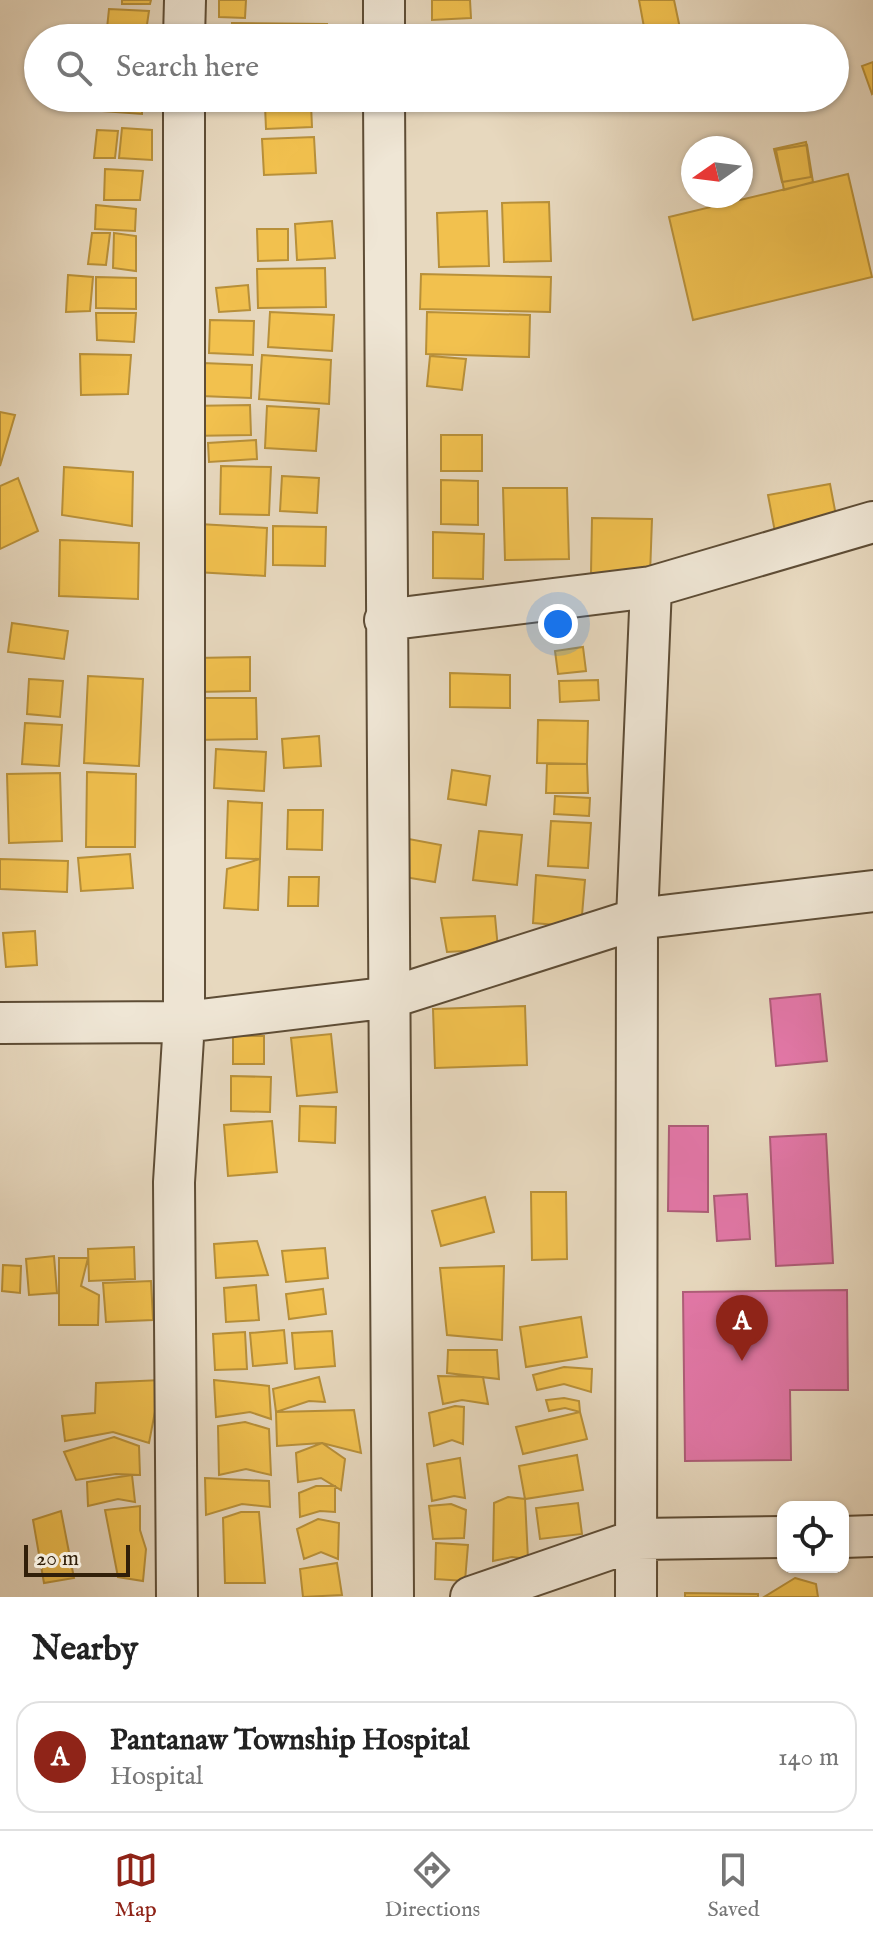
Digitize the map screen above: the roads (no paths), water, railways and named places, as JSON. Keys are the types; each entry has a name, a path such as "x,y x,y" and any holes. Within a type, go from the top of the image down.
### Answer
{"street":[{"path":"184,24 185,0"},
{"path":"384,0 384,24"},
{"path":"177,1597 174,1182 184,1022 184,112"},
{"path":"384,112 385,620 392,997 393,1597"},
{"path":"385,620 651,587 873,522"},
{"path":"636,1597 639,1539 637,919 651,587"},
{"path":"0,1023 184,1022 392,997 637,919 873,891"},
{"path":"849,1537 873,1536"},
{"path":"471,1597 639,1539 777,1537"}],"place":[{"name":"Pantanaw Township Hospital","path":"742,1361"}]}
